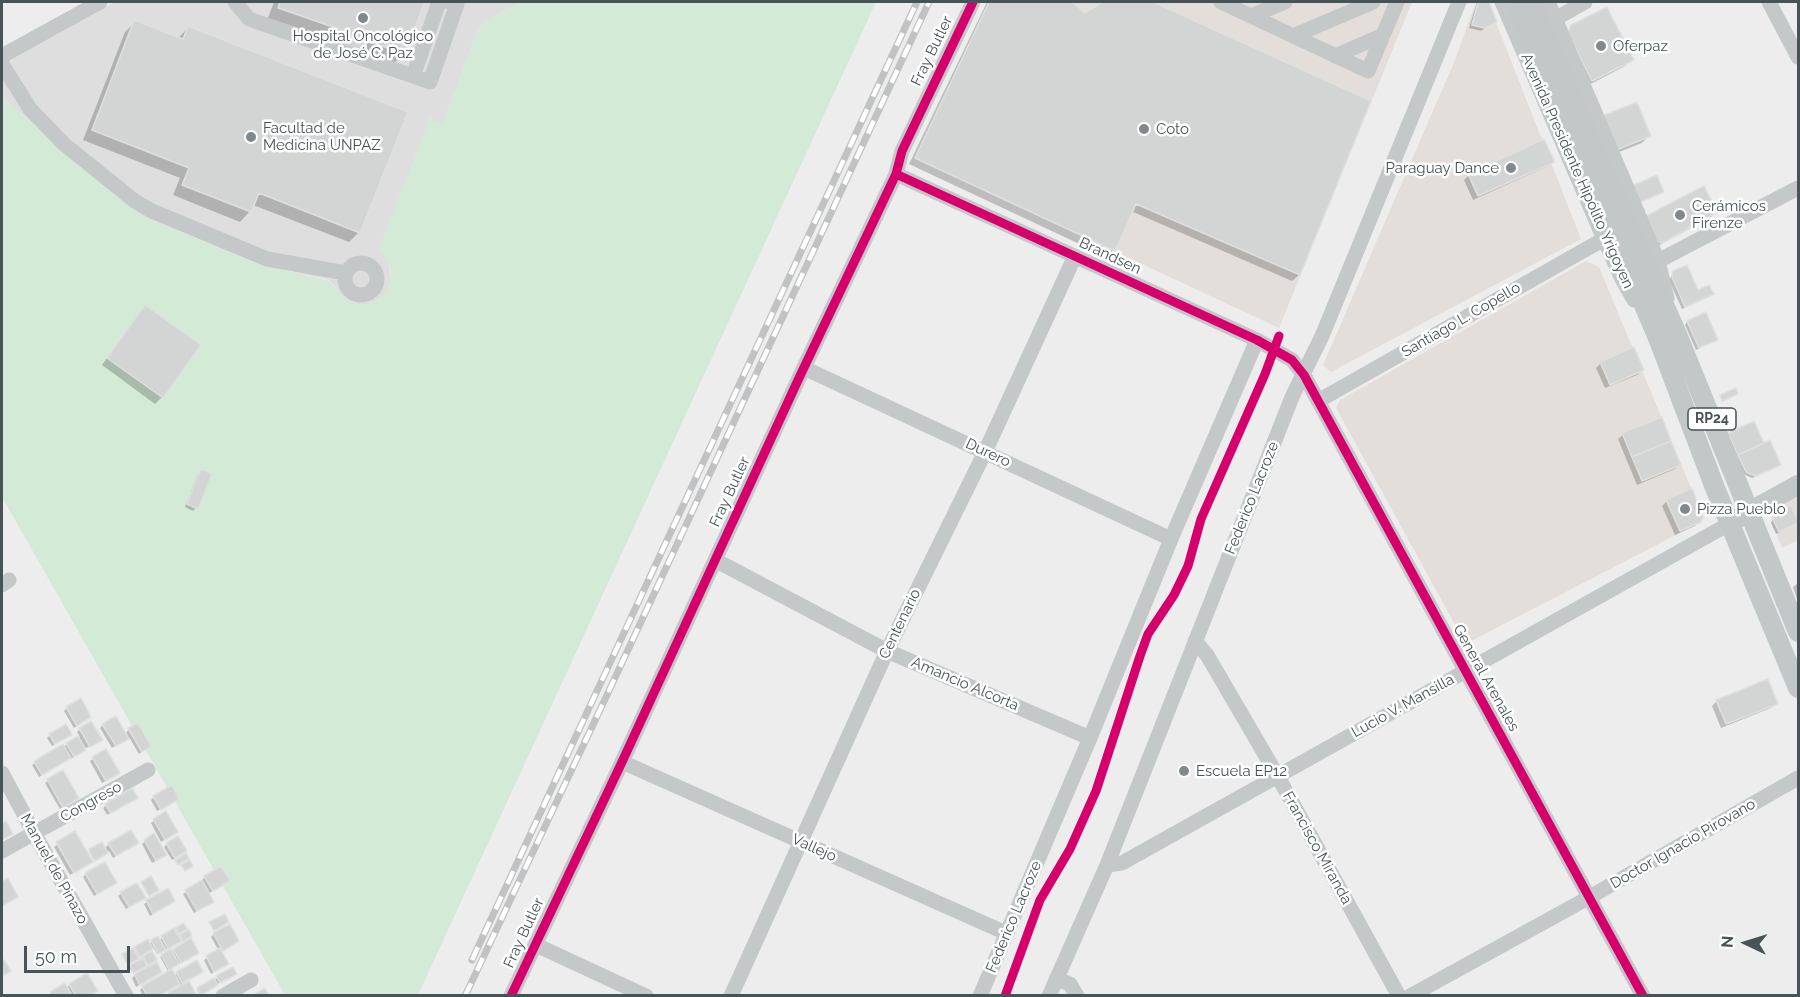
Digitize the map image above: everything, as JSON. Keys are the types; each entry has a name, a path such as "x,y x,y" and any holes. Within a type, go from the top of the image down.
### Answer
{"main road":[{"name":"Avenida Presidente Hipólito Yrigoyen","path":"1515,2 1658,338 1729,524 1798,688"},
{"name":"Avenida Presidente Hipólito Yrigoyen","path":"1531,2 1674,327 1798,632"},
{"path":"1729,524 1798,484"}],"street":[{"path":"2,56 100,2"},
{"path":"235,2 249,19 430,82 457,4 448,2"},
{"path":"413,76 439,2"},
{"name":"Fray Butler","path":"511,996 896,174 902,151 973,2"},
{"path":"1221,2 1368,71 1397,2"},
{"path":"1251,16 1285,2"},
{"path":"1293,36 1373,2"},
{"name":"Federico Lacroze","path":"1049,996 1107,865 1292,397 1322,336 1459,2"},
{"name":"Avenida Presidente Hipólito Yrigoyen","path":"1502,2 1622,279 1658,338"},
{"name":"Avenida Presidente Hipólito Yrigoyen","path":"1548,2 1658,261 1674,327"},
{"path":"1555,19 1585,2"},
{"path":"1769,2 1798,57"},
{"path":"1335,56 1383,35"},
{"path":"2,64 30,109 64,144 136,202 152,211 267,259 346,273"},
{"name":"Brandsen","path":"896,174 1257,340 1292,360 1304,375"},
{"path":"1658,261 1798,188"},
{"name":"Santiago L. Copello","path":"1318,401 1604,239"},
{"name":"Centenario","path":"731,996 887,651 985,452 1075,256"},
{"name":"Federico Lacroze","path":"980,996 1090,738 1171,539 1257,340"},
{"name":"Durero","path":"804,368 1171,539"},
{"name":"General Arenales","path":"1304,375 1643,996"},
{"name":"Lucio V. Mansilla","path":"1107,865 1122,863 1729,524"},
{"name":"Amancio Alcorta","path":"715,560 887,651 1090,738"},
{"name":"Francisco Miranda","path":"1196,641 1207,655 1277,775 1399,996"},
{"name":"Vallejo","path":"622,762 1006,933"},
{"name":"Congreso","path":"2,851 148,770"},
{"name":"Manuel de Pinazo","path":"2,773 126,996"},
{"name":"Doctor Ignacio Pirovano","path":"1410,996 1798,778"},
{"path":"536,945 646,996"},
{"path":"1056,978 1070,984 1077,996"},
{"path":"223,996 251,980"}],"shaded area":[{"path":"114,2 520,2 484,23 478,30 443,124 429,119 389,263 391,280 388,289 376,301 358,304 342,296 329,280 257,263 143,217 2,97 2,63"},
{"name":"Coto","path":"989,2 1412,2 1279,328 915,158"},
{"path":"1476,2 1488,2 1581,239 1331,372 1323,365 1455,60"},
{"path":"1586,261 1599,267 1703,517 1701,522 1471,641 1464,641 1336,408 1340,400"},
{"path":"1798,497 1798,540 1782,548 1771,521 1774,509"}],"green space":[{"path":"520,2 876,2 418,995 285,995 2,497 2,97 143,217 257,263 329,281 342,296 350,301 367,304 383,296 391,280 389,263 379,248 430,118 443,124 478,30 484,23"}],"building":[{"name":"Hospital Oncológico de José C. Paz","path":"280,2 424,2 406,54 367,41 364,52 334,42 339,29 278,8"},
{"name":"Coto","path":"989,2 1072,2 1085,13 1102,2 1153,2 1371,101 1300,275 1136,204 1115,251 915,158"},
{"path":"1478,2 1489,2 1497,22 1485,28 1472,25"},
{"name":"Oferpaz","path":"1607,7 1634,60 1592,81 1568,33 1571,25"},
{"path":"134,20 183,39 188,26 408,112 360,233 259,193 251,212 182,185 189,168 92,130"},
{"path":"1637,102 1651,136 1616,150 1602,116"},
{"name":"Paraguay Dance","path":"1544,139 1555,162 1478,196 1468,174"},
{"path":"1657,175 1664,192 1636,204 1629,187"},
{"name":"Cerámicos Firenze","path":"1704,186 1717,212 1662,243 1651,239 1642,218"},
{"path":"1687,265 1698,290 1709,285 1714,294 1685,307 1672,277 1673,271"},
{"path":"145,305 201,345 163,398 107,358"},
{"path":"1706,312 1718,340 1699,348 1687,321"},
{"path":"1634,347 1644,370 1610,385 1600,362"},
{"path":"1736,388 1738,394 1722,401 1720,395"},
{"path":"1662,417 1671,441 1632,457 1622,433"},
{"path":"1754,421 1764,443 1738,455 1728,433"},
{"path":"1770,440 1781,465 1756,476 1746,472 1738,455"},
{"path":"1671,441 1681,465 1642,481 1632,457"},
{"path":"201,469 212,474 198,509 187,504"},
{"name":"Pizza Pueblo","path":"1692,488 1703,517 1701,522 1680,531 1666,500"},
{"path":"1791,505 1798,523 1779,532 1773,520 1776,512"},
{"path":"1768,679 1778,704 1726,724 1716,700"},
{"path":"81,698 91,717 77,726 66,707"},
{"path":"116,716 129,739 116,746 102,724"},
{"path":"91,721 103,740 90,747 79,728"},
{"path":"138,723 151,746 142,752 128,728"},
{"path":"66,724 72,735 55,744 49,734"},
{"path":"78,736 86,750 74,757 66,743"},
{"path":"63,744 71,758 42,775 34,761"},
{"path":"106,749 120,773 106,781 92,757"},
{"path":"63,770 79,798 63,808 47,779"},
{"path":"172,785 179,799 161,810 153,796"},
{"path":"132,788 138,798 111,813 105,804"},
{"path":"166,811 178,832 165,840 153,819"},
{"path":"6,821 13,834 2,840 2,824"},
{"path":"131,830 139,843 116,856 108,843"},
{"path":"75,831 93,862 74,873 56,842"},
{"path":"154,833 167,855 156,861 144,840"},
{"path":"178,836 187,851 175,858 166,843"},
{"path":"102,842 108,853 95,861 89,849"},
{"path":"186,853 189,859 178,865 175,860"},
{"path":"190,860 193,866 185,871 181,865"},
{"path":"105,862 117,883 97,894 85,873"},
{"path":"221,866 230,881 213,891 204,876"},
{"path":"151,876 159,890 149,896 141,882"},
{"path":"8,878 18,897 2,906 2,881"},
{"path":"202,880 214,902 197,911 185,890"},
{"path":"137,883 146,898 129,907 120,892"},
{"path":"168,888 175,901 153,914 146,900"},
{"path":"225,914 229,922 214,931 209,922"},
{"path":"184,923 187,929 179,934 175,928"},
{"path":"230,924 239,941 223,951 213,933"},
{"path":"174,928 182,941 168,949 161,936"},
{"path":"189,929 192,936 183,941 180,934"},
{"path":"158,936 166,950 158,954 151,940"},
{"path":"191,938 199,953 181,963 173,949"},
{"path":"148,939 153,949 140,957 134,947"},
{"path":"133,948 139,959 128,965 122,954"},
{"path":"220,948 229,964 214,972 206,956"},
{"path":"171,949 179,964 169,970 161,955"},
{"path":"152,951 157,960 148,965 143,956"},
{"path":"143,958 147,966 134,973 130,965"},
{"path":"4,960 11,971 4,975 2,961"},
{"path":"197,960 203,972 182,983 176,972"},
{"path":"157,962 162,972 140,985 134,974"},
{"path":"233,967 237,974 220,983 216,976"},
{"path":"172,969 180,984 159,996 147,996 142,986"},
{"path":"87,973 98,991 89,996 76,996 69,984"},
{"path":"214,978 218,985 201,995 197,988"},
{"path":"189,981 197,996 170,996 168,993"},
{"path":"65,983 72,996 52,996 50,992"},
{"path":"265,988 269,996 252,996"}],"railway":[{"path":"472,960 917,2"},
{"path":"465,996 929,2"}],"cycle path":[{"path":"511,996 896,174 902,151 973,2"},
{"path":"896,174 1257,340 1292,360 1304,375 1643,996"},
{"path":"1005,996 1040,900 1070,849 1096,791 1148,634 1174,595 1188,566 1201,519 1265,374 1279,336"}],"place":[{"name":"Hospital Oncológico de José C. Paz","path":"363,18"},
{"name":"Oferpaz","path":"1601,46"},
{"name":"Coto","path":"1144,129"},
{"name":"Facultad de Medicina UNPAZ","path":"251,137"},
{"name":"Paraguay Dance","path":"1511,168"},
{"name":"Cerámicos Firenze","path":"1680,215"},
{"name":"Pizza Pueblo","path":"1685,509"},
{"name":"Escuela EP12","path":"1184,771"}]}
